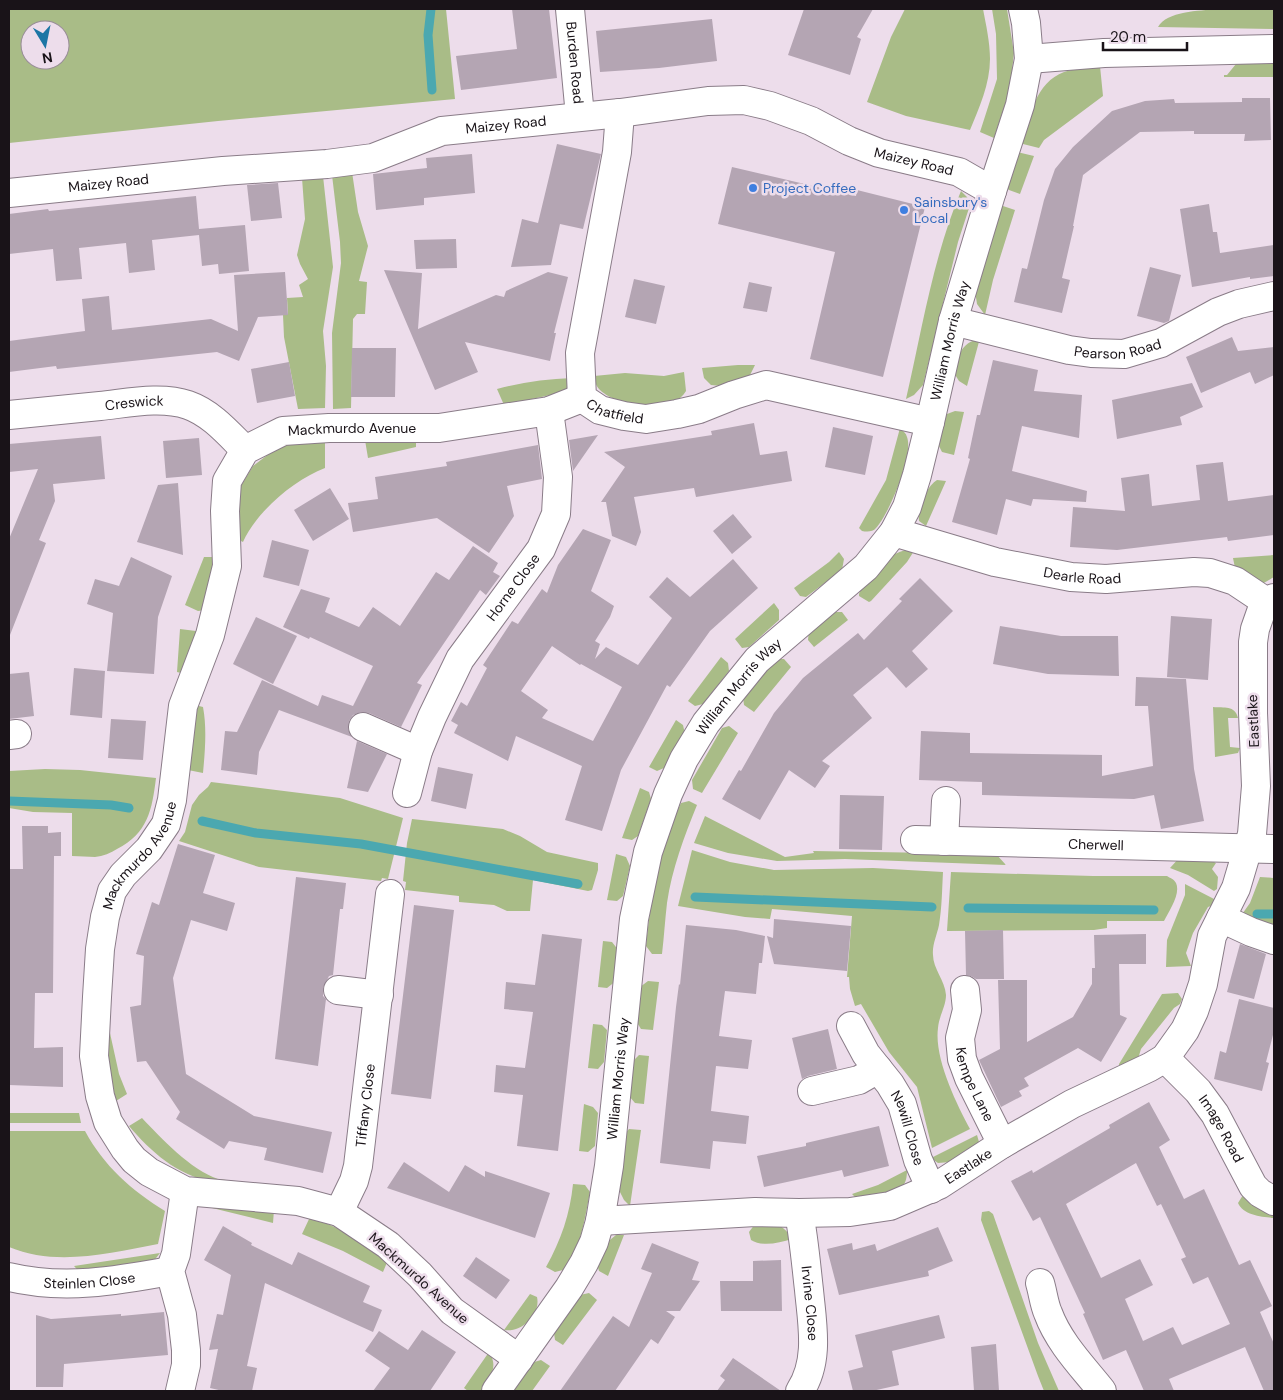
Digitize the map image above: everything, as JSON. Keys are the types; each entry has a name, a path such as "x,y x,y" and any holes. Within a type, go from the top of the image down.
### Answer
{"street":[{"name":"Burden Road","path":"570,9 580,116"},
{"name":"William Morris Way","path":"496,1391 554,1310 584,1263 594,1242 600,1222 608,1166 634,919 648,852 668,794 684,759 706,724 757,660 866,567 894,532 907,507 930,422 953,321 1020,105 1029,59 1023,9"},
{"path":"1029,59 1113,53 1274,49"},
{"name":"Maizey Road","path":"9,193 223,171 327,164 372,158 442,131 708,102 744,100 770,106 811,120 849,141 879,153 959,172 992,191"},
{"name":"Chatfield","path":"620,113 617,152 580,353 582,398 600,410 646,419 699,409 766,385 930,422"},
{"name":"Pearson Road","path":"953,321 1069,350 1124,354 1160,344 1218,312 1239,304 1274,296"},
{"name":"Mackmurdo Avenue","path":"519,1360 452,1311 420,1275 388,1245 339,1212 298,1201 185,1191 149,1172 134,1160 114,1133 102,1106 94,1056 100,949 105,917 112,891 124,875 149,849 166,824 172,800 183,706 210,635 227,566 225,511 227,481 245,450 284,432 329,428 438,428 549,411 582,398"},
{"name":"Creswick","path":"9,415 144,401 176,402 188,405 208,416 245,450"},
{"name":"Horne Close","path":"407,793 418,751 460,659 541,549 556,514 558,477 549,411"},
{"name":"Dearle Road","path":"894,532 995,562 1071,577 1106,579 1194,572 1210,573 1235,581 1271,600"},
{"name":"Eastlake","path":"600,1222 755,1212 800,1213 871,1210 890,1206 931,1189 1002,1144 1072,1104 1165,1058 1185,1030 1194,1011 1203,984 1212,936 1236,888 1248,849 1254,820 1256,786 1253,642 1262,609 1271,600"},
{"path":"363,727 418,751"},
{"path":"944,841 946,801"},
{"name":"Cherwell","path":"915,840 1248,849"},
{"path":"1248,849 1274,850"},
{"name":"Tiffany Close","path":"339,1212 354,1181 358,1166 390,894"},
{"path":"1221,918 1274,940"},
{"path":"338,990 379,995"},
{"name":"Kempe Lane","path":"966,990 967,1010 960,1038 962,1059 969,1078 1002,1144"},
{"name":"Newill Close","path":"851,1026 866,1054 890,1084 902,1104 918,1160 931,1189"},
{"name":"Image Road","path":"1165,1058 1198,1091 1216,1114 1253,1186 1260,1193 1274,1201"},
{"path":"812,1091 859,1080 878,1069"},
{"path":"180,1391 186,1365 186,1350 182,1315 170,1271 176,1254 185,1191"},
{"name":"Irvine Close","path":"800,1213 814,1340 808,1375 800,1391"},
{"name":"Steinlen Close","path":"9,1277 32,1282 81,1284 170,1271"},
{"path":"1040,1283 1048,1313 1058,1333 1067,1348 1102,1391"}],"green space":[{"path":"9,9 446,9 455,99 9,143"},
{"path":"905,9 983,9 988,34 990,68 983,96 970,130 906,116 867,102 891,37"},
{"path":"992,9 1007,9 1014,53 1009,92 994,138 980,132 997,79 996,34"},
{"path":"1217,9 1274,9 1274,29 1158,27 1168,18 1176,15"},
{"path":"1236,64 1274,64 1274,77 1224,77"},
{"path":"1100,66 1103,96 1044,140 1039,148 1019,143 1030,112 1040,92 1054,77 1064,72"},
{"path":"1017,152 1034,156 1020,194 1006,187"},
{"path":"352,172 358,212 368,246 359,281 367,282 365,314 357,314 353,319 351,408 333,409 332,333 341,263 332,175"},
{"path":"323,176 333,267 323,331 326,366 325,408 298,409 284,337 283,315 288,314 287,298 303,297 299,285 308,279 297,255 305,219 302,178"},
{"path":"961,191 967,197 970,205 958,242 923,385 914,395 906,399 936,268 951,216"},
{"path":"1003,206 1015,210 993,280 985,315 977,304 975,291 999,207"},
{"path":"980,338 967,386 959,381 954,373 961,351 968,344"},
{"path":"755,365 750,375 721,386 711,385 704,378 702,368"},
{"path":"684,372 686,391 680,398 670,403 645,406 619,401 608,396 600,390 594,376 625,373 664,376"},
{"path":"572,378 564,392 504,405 497,389 534,381"},
{"path":"955,411 964,412 954,455 942,452 939,446 945,417 947,414"},
{"path":"900,428 907,436 908,446 904,470 899,484 876,528 870,531 862,531 859,528 886,480"},
{"path":"365,440 416,441 416,447 368,458"},
{"path":"325,441 325,468 301,480 289,489 257,519 243,542 237,539 239,489 253,466 274,450 289,444"},
{"path":"937,480 946,481 926,526 919,521 919,510 929,488"},
{"path":"907,550 914,551 907,562 871,601 869,602 859,596 860,591 887,560 893,555"},
{"path":"839,552 844,559 842,570 806,597 800,596 794,588 829,562"},
{"path":"1274,555 1274,577 1262,584 1236,573 1233,558"},
{"path":"204,557 214,557 213,574 206,610 198,611 185,605"},
{"path":"774,603 779,610 779,620 749,647 742,648 735,639"},
{"path":"833,612 842,612 848,620 814,647 808,640 809,630"},
{"path":"180,629 196,631 198,635 181,673 177,672"},
{"path":"721,657 728,663 729,671 703,704 695,706 688,701"},
{"path":"776,659 784,659 791,667 754,712 744,705 743,697"},
{"path":"195,705 203,707 205,723 203,773 188,770"},
{"path":"1213,707 1232,709 1237,714 1238,718 1228,718 1230,747 1240,748 1238,753 1215,757"},
{"path":"676,720 683,725 685,734 664,768 657,771 649,767"},
{"path":"729,726 738,733 702,793 693,789 692,780 722,728"},
{"path":"80,770 156,778 153,800 147,820 136,836 112,852 95,857 72,856 72,813 33,812 9,808 9,771"},
{"path":"211,782 340,798 403,818 388,879 382,878 381,881 259,867 179,841 185,832 192,805"},
{"path":"640,788 649,792 651,799 638,836 632,840 622,838"},
{"path":"689,801 697,805 675,865 667,903 662,954 652,954 646,946 650,909 657,873 673,820 681,803"},
{"path":"705,816 785,857 814,853 813,851 996,854 1006,865 845,859 777,861 728,853 694,843"},
{"path":"412,819 503,829 520,836 547,852 598,863 598,870 592,890 588,891 533,880 530,911 507,911 494,905 459,902 459,896 405,890 406,882 403,881 407,843"},
{"path":"692,850 730,862 774,870 873,868 943,872 940,918 933,951 935,965 944,984 946,995 939,1024 939,1053 947,1080 970,1129 932,1148 917,1087 889,1052 861,1004 855,1006 849,977 847,977 852,916 772,909 770,919 745,917 678,906"},
{"path":"616,854 626,857 630,866 623,896 617,901 607,900"},
{"path":"1180,857 1210,860 1216,863 1212,869 1218,877 1217,889 1214,891 1188,875 1170,868"},
{"path":"951,872 1167,876 1175,882 1177,892 1164,921 1107,921 1107,928 1094,930 947,931"},
{"path":"1260,877 1274,878 1274,932 1240,917 1250,903"},
{"path":"1185,884 1220,903 1208,907 1193,933 1186,953 1191,966 1166,967 1167,940 1185,895"},
{"path":"603,941 612,942 619,951 616,981 607,988 598,987"},
{"path":"648,981 659,982 653,1030 641,1029 636,1021 640,987"},
{"path":"1178,993 1182,999 1180,1004 1174,1008 1141,1049 1137,1062 1119,1068 1119,1064 1162,994"},
{"path":"108,1024 119,1074 127,1094 116,1101 108,1063"},
{"path":"593,1024 602,1025 607,1030 604,1062 598,1069 588,1068"},
{"path":"639,1055 649,1056 644,1104 635,1103 629,1096 633,1061"},
{"path":"584,1104 593,1107 598,1113 595,1146 588,1152 579,1151"},
{"path":"9,1113 79,1113 81,1123 9,1123"},
{"path":"142,1118 187,1161 208,1175 218,1179 234,1181 234,1183 216,1182 199,1178 187,1174 166,1161 155,1153 129,1126"},
{"path":"629,1129 641,1130 630,1206 624,1200 619,1190 618,1182 623,1136"},
{"path":"9,1131 85,1131 92,1144 119,1176 141,1195 165,1211 158,1244 102,1254 64,1257 27,1253 9,1247"},
{"path":"977,1135 979,1142 950,1162 938,1163 931,1158"},
{"path":"907,1170 905,1183 896,1191 857,1199 852,1194 878,1185"},
{"path":"573,1184 585,1185 590,1192 586,1212 574,1253 563,1270 555,1272 546,1267 564,1227 570,1206"},
{"path":"1243,1195 1272,1213 1274,1218 1248,1213 1238,1203"},
{"path":"208,1207 274,1210 273,1223"},
{"path":"989,1211 993,1214 1038,1343 1059,1391 1044,1391 1038,1376 981,1220 982,1212"},
{"path":"310,1217 341,1230 388,1260 383,1272 343,1251 302,1234"},
{"path":"755,1224 780,1226 792,1239 771,1244 755,1242 751,1240 749,1232"},
{"path":"616,1235 624,1235 608,1276 599,1271 597,1264 605,1244"},
{"path":"160,1253 153,1262 83,1276 74,1266"},
{"path":"589,1293 597,1300 563,1345 555,1340 554,1333 580,1295"},
{"path":"530,1294 537,1297 536,1310 533,1316 517,1329 504,1330"},
{"path":"489,1352 493,1363 490,1377 481,1391 468,1391 464,1388"},
{"path":"541,1360 550,1366 532,1391 513,1391 531,1363"}],"building":[{"path":"512,9 549,9 557,78 461,90 456,56 517,49"},
{"path":"804,9 873,9 857,37 861,39 850,75 788,55"},
{"path":"712,19 717,61 659,68 600,72 596,31"},
{"path":"1242,98 1270,98 1271,140 1244,141 1245,134 1194,134 1194,131 1140,132 1083,175 1062,278 1070,280 1062,313 1014,302 1022,268 1027,269 1044,200 1055,169 1073,147 1112,111 1145,101 1174,99 1175,103 1242,102"},
{"path":"557,144 601,154 583,229 560,224 551,265 511,267 522,219 538,223"},
{"path":"472,154 475,193 424,198 424,205 376,210 373,174 427,168 426,158"},
{"path":"732,167 856,196 857,190 925,207 883,377 810,359 835,252 718,224"},
{"path":"278,183 282,218 251,221 247,185"},
{"path":"196,196 199,229 245,225 249,271 219,274 218,264 202,266 199,235 152,240 155,270 129,273 126,243 79,248 82,279 56,281 53,249 9,254 9,214"},
{"path":"1209,204 1213,232 1217,232 1220,253 1274,245 1274,276 1250,279 1250,277 1192,287 1180,209"},
{"path":"456,239 457,268 416,269 414,240"},
{"path":"1150,267 1181,275 1169,321 1164,323 1137,316"},
{"path":"384,270 422,273 418,329 496,295 504,297 506,291 548,272 568,277 554,333 556,333 550,361 465,342 478,372 435,390"},
{"path":"285,272 288,315 258,317 239,361 217,352 57,369 56,366 9,372 9,341 85,331 82,299 109,296 112,330 211,319 238,331 234,275"},
{"path":"634,279 665,286 656,324 625,317"},
{"path":"749,282 772,287 767,312 743,308"},
{"path":"1232,337 1238,351 1274,347 1274,375 1255,384 1250,372 1201,393 1186,357"},
{"path":"352,348 396,348 395,397 351,397"},
{"path":"993,360 1038,370 1034,391 1082,395 1079,438 1022,426 1012,471 1087,491 1086,502 1033,499 1031,506 1006,499 997,535 952,522 970,459 968,458 977,415 980,415"},
{"path":"289,362 295,396 257,403 251,369"},
{"path":"1192,383 1203,407 1180,417 1182,425 1117,439 1112,400"},
{"path":"754,423 760,455 787,451 792,481 696,497 694,488 634,497 641,532 636,546 612,536 606,502 601,502 625,467 604,452 712,435 711,431"},
{"path":"833,427 873,436 865,475 825,467"},
{"path":"598,435 573,471 569,440"},
{"path":"101,436 105,479 53,484 55,501 39,540 46,543 10,635 9,539 38,469 9,472 9,444"},
{"path":"199,438 202,475 166,478 163,441"},
{"path":"538,445 542,479 507,486 514,516 489,553 437,518 353,532 348,503 378,499 375,477 447,466 446,462"},
{"path":"1223,462 1228,501 1274,495 1274,535 1228,541 1227,537 1117,550 1070,547 1073,507 1125,511 1121,478 1149,474 1152,506 1200,500 1196,465"},
{"path":"178,483 183,555 137,542 158,485"},
{"path":"330,488 349,519 313,541 294,510"},
{"path":"733,514 752,537 732,554 713,531"},
{"path":"583,529 611,540 591,591 614,606 610,617 595,641 600,644 595,659 606,647 638,665 672,618 649,597 667,577 690,597 733,559 758,588 710,631 670,687 667,685 621,770 602,831 565,820 582,766 516,736 508,761 454,733 458,725 451,721 461,702 467,706 487,668 483,665 512,621 518,624 542,589 547,593 558,565","holes":["552,646 580,665 622,687 593,741 542,718 548,710 521,691"]},
{"path":"272,540 309,550 299,586 263,577"},
{"path":"473,546 498,563 493,572 500,576 486,595 480,590 417,683 422,685 401,727 369,713 361,712 353,715 349,721 348,729 352,737 279,710 259,752 257,775 221,770 225,731 237,732 262,680 318,706 322,695 353,706 373,666 310,637 309,639 283,627 301,589 330,598 325,612 359,627 373,607 400,626 436,572 449,580"},
{"path":"131,557 172,576 158,617 154,674 107,671 113,613 87,604 95,579 119,586"},
{"path":"920,578 953,611 912,651 928,669 906,688 887,667 853,695 872,718 822,761 830,766 815,788 789,770 760,820 722,799 739,770 741,771 774,713 803,678 858,633 864,640 902,601 899,599"},
{"path":"1171,616 1212,619 1208,680 1167,677"},
{"path":"256,617 297,636 273,684 233,664"},
{"path":"1000,626 1061,636 1118,636 1119,676 1048,674 993,664"},
{"path":"74,668 105,671 102,718 70,715"},
{"path":"29,672 34,716 9,719 9,674"},
{"path":"1136,677 1186,679 1194,769 1204,821 1161,829 1154,795 1134,799 982,795 982,782 919,780 921,731 970,733 970,753 1102,755 1102,776 1153,766 1148,706 1135,706"},
{"path":"111,719 146,721 143,760 108,758"},
{"path":"357,741 387,754 368,792 347,788"},
{"path":"438,767 473,774 466,809 431,801"},
{"path":"840,795 884,796 882,850 839,849"},
{"path":"22,826 48,826 48,833 61,832 61,856 54,856 53,993 35,993 34,1048 63,1047 63,1087 9,1085 9,869 23,869"},
{"path":"178,844 215,855 203,893 235,903 227,931 191,920 173,978 186,1074 254,1116 332,1132 323,1173 264,1160 267,1148 229,1141 224,1149 176,1119 180,1112 146,1061 137,1062 130,1007 141,1005 144,956 136,954 152,902 159,905"},
{"path":"296,877 346,883 343,909 340,909 333,975 329,976 323,988 323,996 326,999 318,1066 275,1059"},
{"path":"414,905 454,910 431,1099 391,1094"},
{"path":"774,919 851,926 847,971 774,964 767,936 773,938"},
{"path":"686,925 736,930 765,936 762,963 759,963 756,994 725,991 719,1036 752,1040 748,1069 716,1066 711,1111 749,1116 746,1144 713,1141 710,1169 660,1163"},
{"path":"1003,930 1004,979 976,979 966,975 965,931"},
{"path":"542,934 582,939 558,1151 517,1146 523,1095 494,1092 496,1065 525,1068 533,1012 504,1009 506,982 535,985"},
{"path":"1146,934 1146,964 1119,964 1120,1015 1127,1018 1101,1062 1078,1048 1024,1078 1029,1086 1019,1091 1022,1096 1001,1107 979,1060 1000,1049 998,980 1027,980 1027,1042 1073,1017 1092,984 1092,968 1095,968 1094,935"},
{"path":"1240,944 1266,954 1254,999 1227,992"},
{"path":"1239,999 1274,1008 1274,1031 1266,1062 1269,1063 1262,1091 1214,1079 1220,1051 1226,1053"},
{"path":"828,1029 837,1069 802,1079 792,1038"},
{"path":"1149,1102 1170,1140 1159,1147 1184,1199 1204,1189 1239,1265 1250,1260 1272,1306 1260,1312 1274,1344 1274,1391 1264,1391 1245,1347 1169,1379 1174,1391 1144,1391 1126,1350 1103,1360 1083,1314 1085,1313 1040,1217 1033,1221 1011,1181 1032,1170 1033,1173 1110,1128 1109,1125","holes":["1136,1163 1157,1206 1161,1204 1186,1257 1181,1259 1193,1284 1208,1277 1230,1324 1182,1345 1173,1327 1143,1341 1125,1299 1153,1285 1140,1259 1101,1278 1066,1204"]},
{"path":"879,1126 889,1166 844,1177 842,1170 764,1187 757,1156 806,1146 806,1143"},
{"path":"404,1162 449,1192 465,1165 485,1177 485,1171 550,1193 535,1238 387,1188"},
{"path":"223,1226 252,1243 251,1245 292,1265 298,1252 370,1286 363,1302 382,1310 373,1332 265,1283 247,1366 257,1368 252,1391 223,1391 210,1388 218,1349 209,1350 217,1314 223,1315 231,1275 204,1260"},
{"path":"938,1227 953,1261 928,1271 929,1276 839,1295 827,1249 852,1243 853,1250 875,1244 877,1251"},
{"path":"652,1243 699,1262 692,1280 700,1281 680,1311 666,1311 675,1317 658,1344 651,1339 615,1391 560,1391 613,1316 629,1327 652,1273 641,1269"},
{"path":"476,1257 510,1280 496,1299 463,1276"},
{"path":"781,1260 782,1311 721,1311 720,1281 753,1281 753,1261"},
{"path":"164,1312 168,1355 64,1364 63,1387 36,1387 36,1315 51,1319"},
{"path":"939,1315 945,1338 892,1351 899,1385 872,1391 853,1391 848,1371 863,1367 855,1335"},
{"path":"422,1330 456,1352 430,1391 373,1391 390,1368 365,1351 379,1331 408,1350"},
{"path":"996,1344 999,1391 974,1391 971,1347"},
{"path":"733,1358 781,1391 717,1391 725,1380 720,1376"}],"waterway":[{"path":"431,9 428,35 432,90"},
{"path":"9,801 111,805 129,808"},
{"path":"202,821 256,833 361,844 578,884"},
{"path":"695,897 932,907"},
{"path":"968,908 1154,910"},
{"path":"1257,914 1274,914"}],"place":[{"name":"Project Coffee","path":"753,188"},
{"name":"Sainsbury's Local","path":"904,210"}]}
